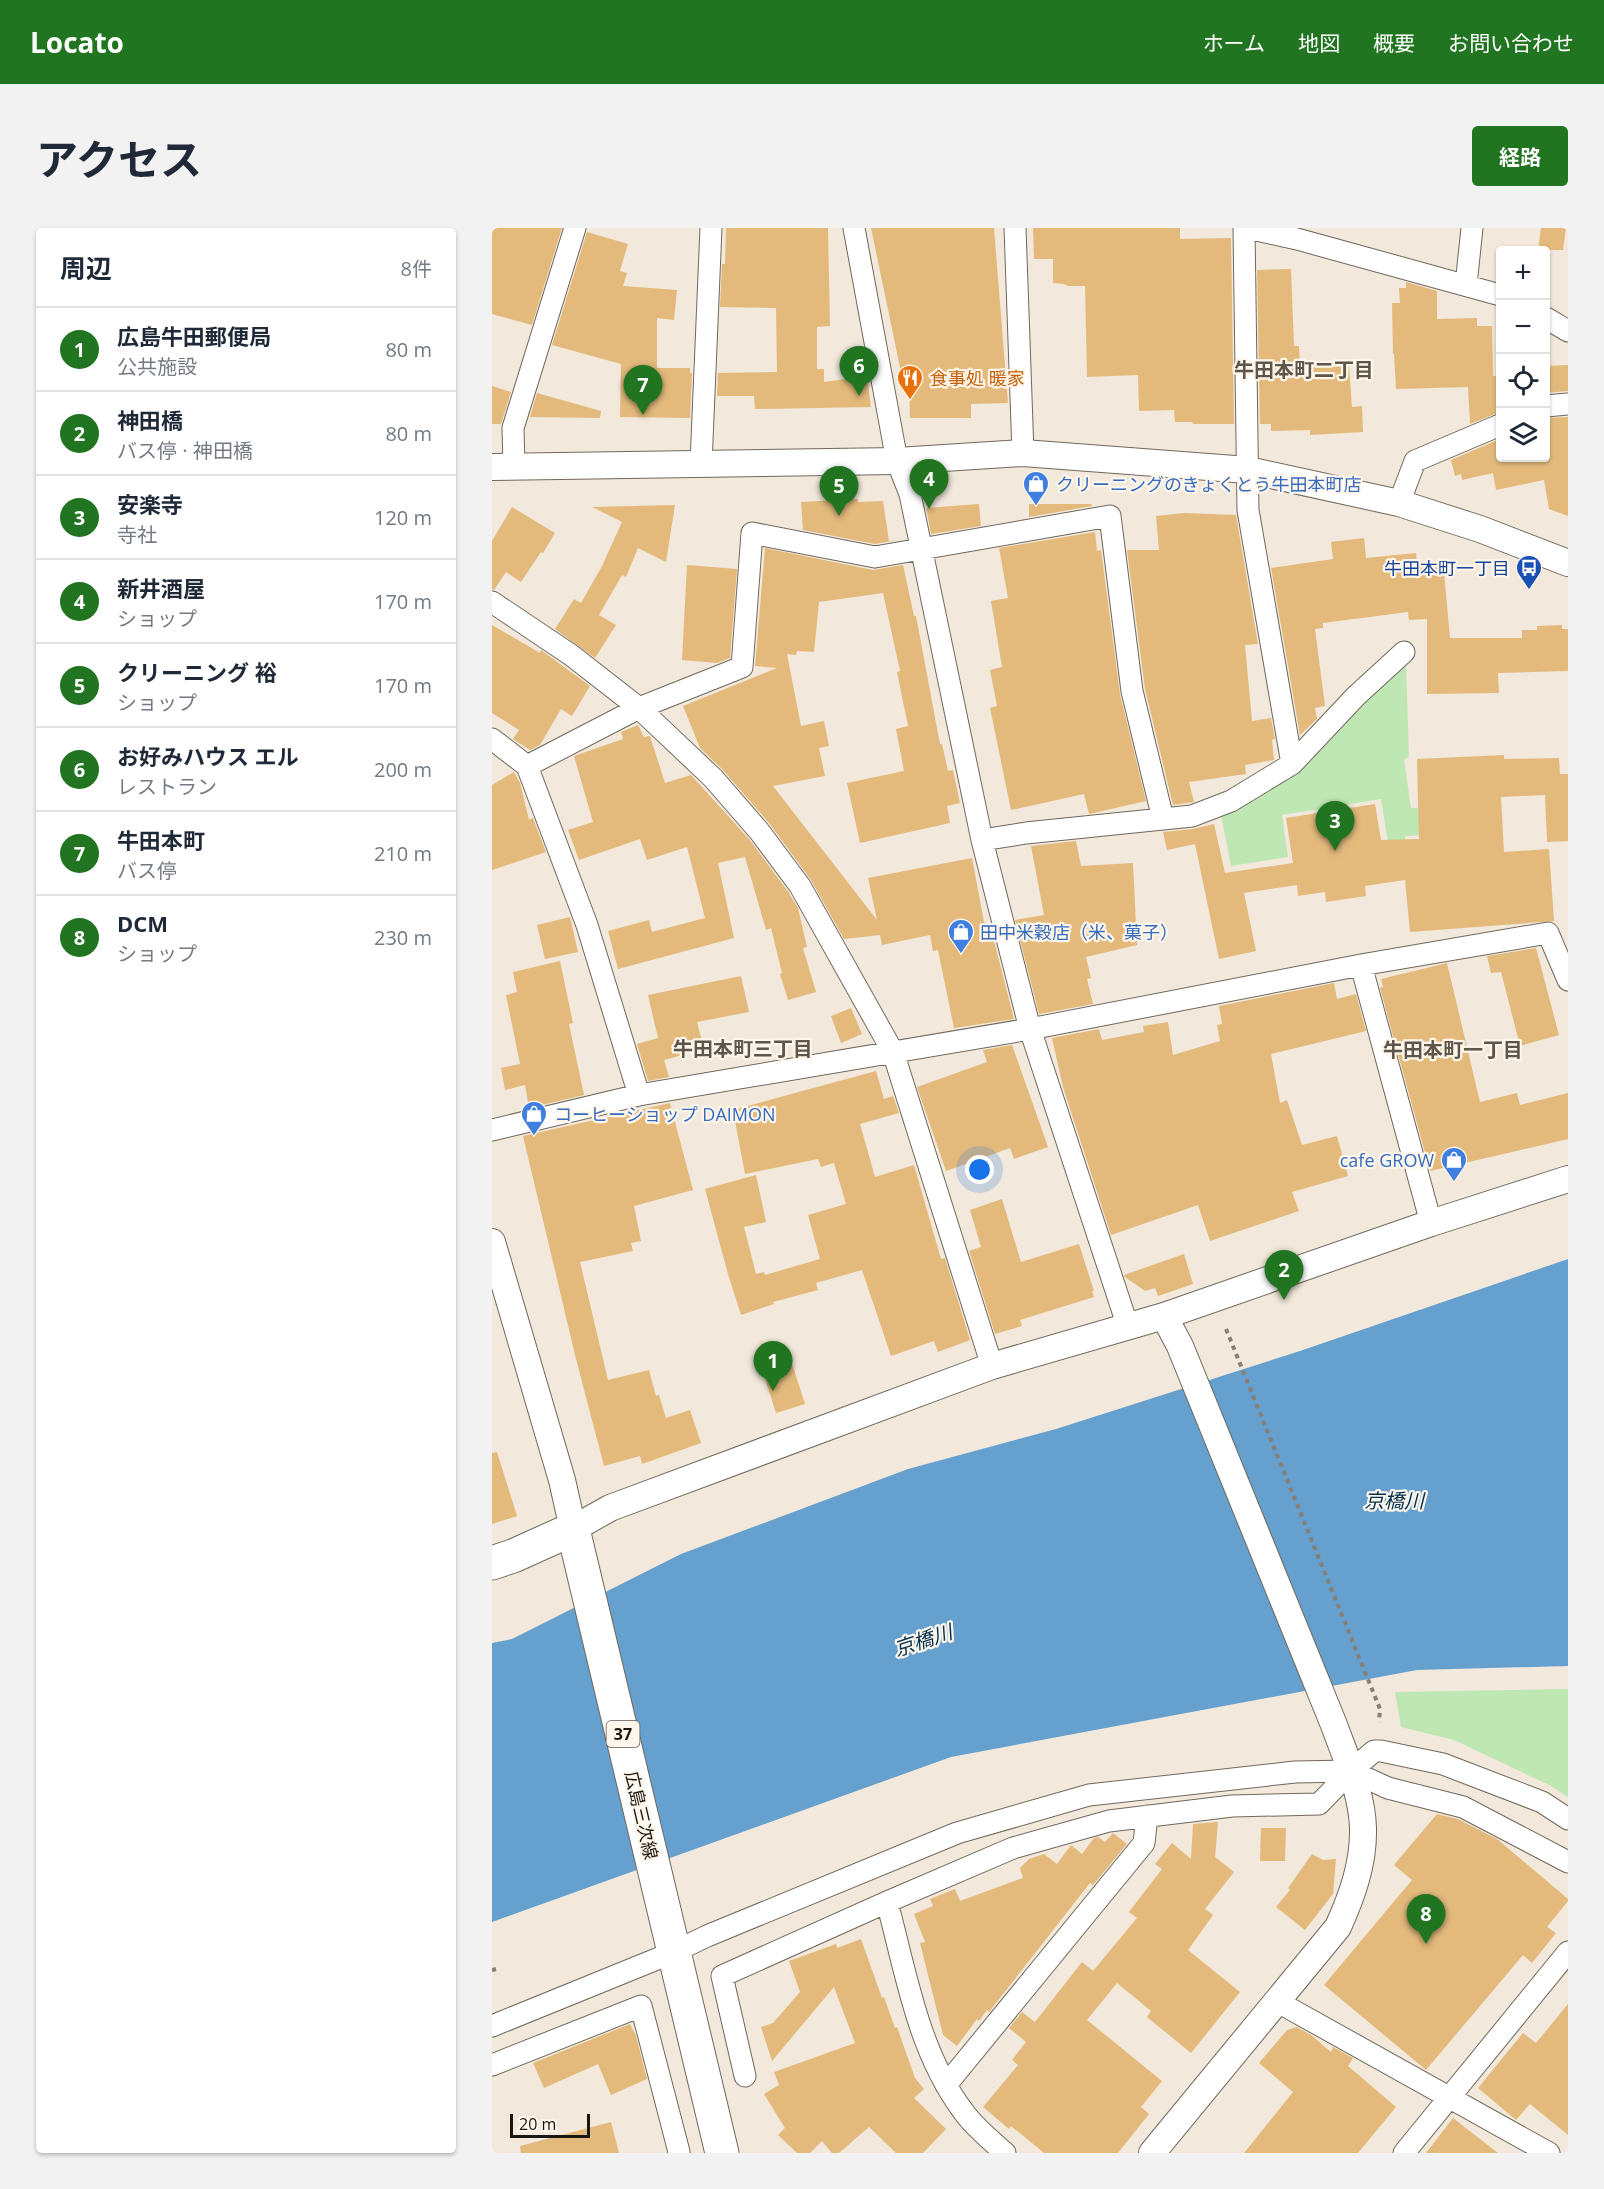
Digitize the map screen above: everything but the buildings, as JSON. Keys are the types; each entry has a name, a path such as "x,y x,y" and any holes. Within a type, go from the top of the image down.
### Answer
{"main road":[{"name":"広島三次線","path":"573,1528 722,2153"},
{"path":"492,1563 513,1556 573,1528"}],"street":[{"path":"574,228 503,467 897,461 1023,453 1248,470 1399,502 1480,529 1568,563"},
{"path":"701,464 711,228"},
{"path":"854,228 897,461 910,494 923,549 982,840 1030,1029 1128,1327"},
{"path":"1015,228 1023,453"},
{"path":"1244,228 1248,510 1292,764"},
{"path":"1248,228 1298,233 1496,293"},
{"path":"1466,285 1472,228"},
{"path":"1550,321 1568,331"},
{"path":"1550,406 1568,404"},
{"path":"1399,502 1415,460 1496,427"},
{"path":"527,766 639,708 742,667 752,533 875,557 1110,516 1132,691 1163,819"},
{"path":"492,602 571,655 639,708 713,778 759,831 800,886 893,1052 992,1366"},
{"path":"982,840 1026,832 1192,816 1231,801 1292,764 1356,696 1404,652"},
{"path":"492,739 527,766 587,925 639,1095"},
{"path":"492,1130 639,1095 1030,1029 1361,965 1548,933 1568,980"},
{"path":"1361,965 1431,1223"},
{"path":"492,1242 562,1480 573,1528 610,1508 992,1366 1164,1316 1431,1223 1568,1179"},
{"path":"1152,2153 1338,1927 1350,1900 1358,1873 1363,1828 1351,1771 1183,1354 1164,1316"},
{"path":"746,2076 722,1976 1013,1848 1109,1821 1232,1806 1319,1804 1374,1751 1443,1764 1542,1802 1568,1819"},
{"path":"492,2025 674,1952 707,1936 957,1833 1089,1795 1295,1772 1351,1771 1388,1788 1463,1806 1568,1862"},
{"path":"946,2085 1144,1843 1147,1816"},
{"path":"887,1902 924,2040 946,2085 963,2112 1005,2153"},
{"path":"1404,2153 1568,1952"},
{"path":"1278,2002 1549,2153"},
{"path":"492,2066 641,2006 679,2152"}],"path":[{"path":"1226,1329 1380,1709 1379,1722"}],"green space":[{"path":"1406,665 1409,756 1404,760 1411,808 1460,809 1462,834 1405,836 1406,880 1394,880 1381,799 1282,815 1288,857 1231,866 1221,815 1273,788 1300,770 1371,692"},
{"path":"1568,1689 1568,1797 1549,1785 1454,1740 1401,1727 1395,1692"}],"water":[{"name":"京橋川","path":"1568,1259 1568,1666 1417,1670 951,1757 492,1922 492,1643 512,1639 681,1554 908,1469 1056,1429 1300,1351"}],"place":[{"name":"お好みハウス エル","path":"859,396"},
{"name":"食事処 暖家","path":"910,401"},
{"name":"牛田本町","path":"643,415"},
{"name":"クリーニングのきょくとう牛田本町店","path":"1036,507"},
{"name":"新井酒屋","path":"929,509"},
{"name":"クリーニング 裕","path":"839,516"},
{"name":"牛田本町一丁目","path":"1529,591"},
{"name":"安楽寺","path":"1335,851"},
{"name":"田中米穀店（米、菓子）","path":"961,955"},
{"name":"コーヒーショップ DAIMON","path":"534,1137"},
{"name":"cafe GROW","path":"1454,1183"},
{"name":"神田橋","path":"1284,1300"},
{"name":"広島牛田郵便局","path":"773,1391"},
{"name":"DCM","path":"1426,1944"}],"district":[{"name":"牛田本町二丁目","path":"1304,369"},
{"name":"牛田本町三丁目","path":"743,1048"},
{"name":"牛田本町一丁目","path":"1453,1049"}]}
